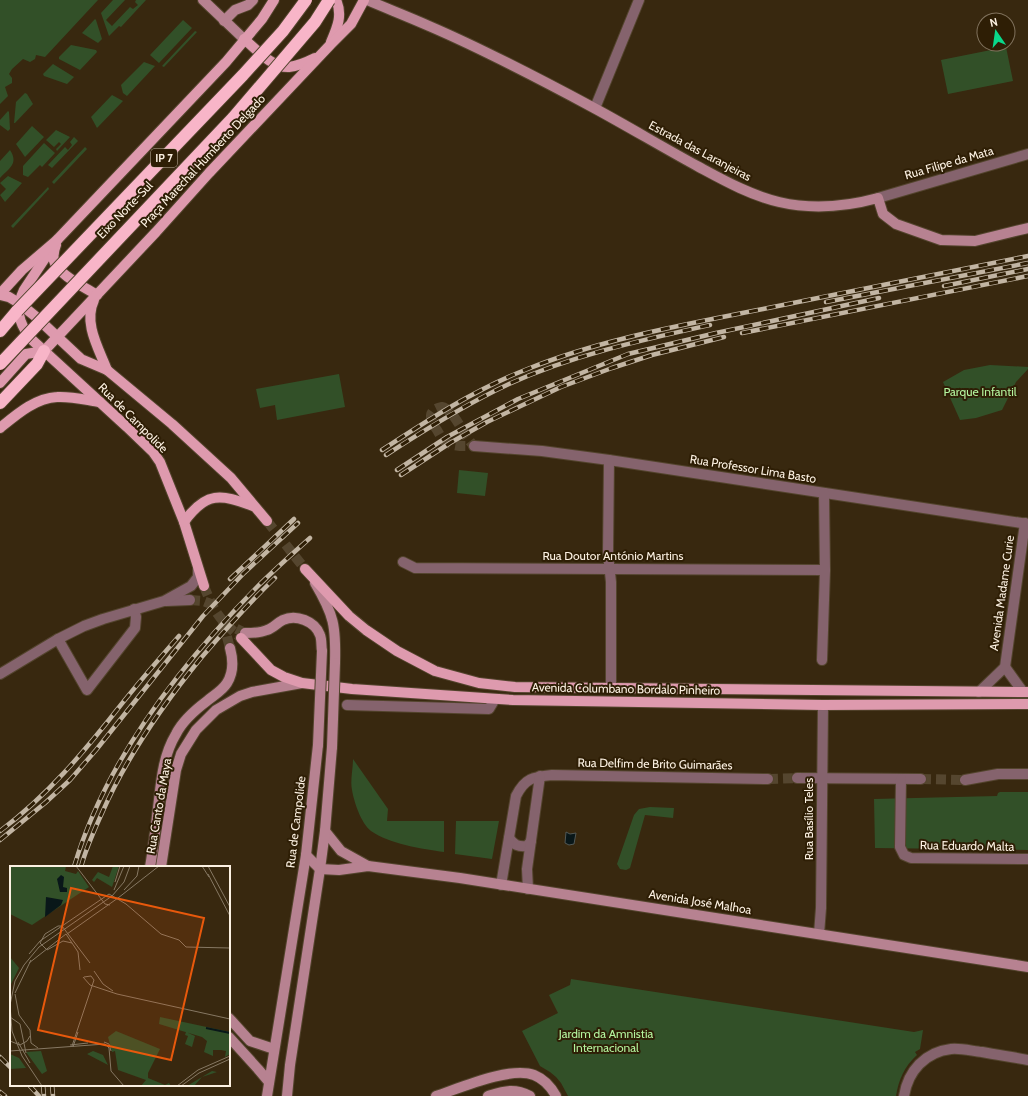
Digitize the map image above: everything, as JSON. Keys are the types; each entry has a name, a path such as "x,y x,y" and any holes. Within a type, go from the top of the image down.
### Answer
{"highway":[{"name":"Eixo Norte-Sul","path":"0,331 243,75 283,31 306,0"},
{"name":"Eixo Norte-Sul","path":"0,364 233,118 315,22 329,0"},
{"path":"0,403 37,364 44,351"}],"main road":[{"path":"203,0 244,40 274,64 280,67 289,67 318,58"},
{"path":"228,24 235,10 248,6 253,0"},
{"path":"267,521 231,478 172,424 107,370 81,359 19,303 9,297 0,295 22,270 57,240 226,62 266,14 274,0"},
{"path":"331,44 339,17 339,10 336,0"},
{"name":"Praça Marechal Humberto Delgado","path":"44,351 156,232 209,173 351,24 364,0"},
{"name":"Estrada das Laranjeiras","path":"367,0 429,26 504,61 595,108 714,176 739,188 768,199 793,205 811,207 855,204 878,198"},
{"path":"878,198 883,214 896,224 940,240 975,241 1028,228"},
{"path":"57,240 54,256 56,267 97,295 91,306 91,330 107,370"},
{"path":"19,303 24,290 57,240"},
{"name":"Rua de Campolide","path":"19,303 19,318 23,328 30,338 127,427 153,452 160,462 184,522 204,586"},
{"path":"0,383 26,354 44,351"},
{"path":"0,428 27,408 45,399 69,397 100,402"},
{"path":"184,522 196,506 208,499 218,496 231,498 255,506"},
{"name":"Avenida Columbano Bordalo Pinheiro","path":"325,831 332,747 336,637 334,623 326,601 308,573 349,616 366,630 397,651 435,671 479,683 515,687 822,689 1026,694"},
{"name":"Rua de Campolide","path":"243,635 267,631 283,620 297,617 308,621 317,629 320,634 322,651 318,745 306,855 267,1096"},
{"name":"Avenida Columbano Bordalo Pinheiro","path":"243,635 271,670 302,683 352,689 495,699 823,705 1028,704"},
{"name":"Rua Canto da Maya","path":"150,866 162,772 167,751 176,733 186,719 228,683 232,670 233,659 230,648"},
{"name":"Rua Canto da Maya","path":"162,866 176,770 181,754 196,730 216,710 240,696 252,692 302,683"},
{"path":"822,689 823,705"},
{"path":"288,1093 325,831"},
{"name":"Avenida José Malhoa","path":"325,831 341,851 368,866"},
{"path":"306,855 320,869"},
{"name":"Avenida José Malhoa","path":"320,869 339,870 368,866 460,878 1028,967"},
{"path":"230,1019 250,1041 274,1049"},
{"path":"230,1038 269,1082"},
{"path":"436,1096 501,1076 525,1073 534,1075 543,1080 552,1089 556,1096"},
{"path":"488,1096 514,1090 530,1096"}],"street":[{"path":"595,108 639,0"},
{"name":"Rua Filipe da Mata","path":"878,198 1028,154"},
{"name":"Rua Professor Lima Basto","path":"474,446 542,451 609,460 1026,524"},
{"path":"609,460 608,554 611,582 611,687"},
{"path":"822,660 825,570 824,493"},
{"name":"Avenida Madame Curie","path":"979,692 1005,667 1026,524"},
{"name":"Rua Doutor António Martins","path":"403,562 416,568 825,570"},
{"path":"164,601 191,586 198,577 198,570"},
{"path":"0,674 58,639 84,626 134,609 164,601 190,600"},
{"path":"58,639 87,690 135,628 136,616 134,609"},
{"name":"Avenida Madame Curie","path":"1005,667 1026,694"},
{"path":"347,705 489,709 495,699"},
{"name":"Rua Basílio Teles","path":"819,934 822,891 823,705"},
{"path":"965,780 998,774 1028,774"},
{"name":"Rua Delfim de Brito Guimarães","path":"501,885 516,796 524,782 530,779 552,775 768,779"},
{"path":"528,889 527,869 540,776"},
{"path":"797,778 822,778 901,783 922,779"},
{"name":"Rua Eduardo Malta","path":"901,783 900,847 904,855 911,858 1028,859"},
{"path":"509,838 513,844 520,847 527,846 531,842"},
{"path":"904,1096 908,1081 921,1062 945,1050 960,1049 1028,1060"}],"green space":[{"path":"0,0 98,0 45,57 36,55 35,59 30,62 23,59 12,69 9,74 12,78 12,83 5,87 8,96 0,104"},
{"path":"113,0 125,0 106,20 112,26 130,7 133,9 138,5 135,2 136,0 146,0 121,27 119,26 109,36 101,13"},
{"path":"95,19 102,39 98,43 82,33"},
{"path":"183,20 192,28 159,63 150,55"},
{"path":"195,31 197,32 164,67 162,66"},
{"path":"71,45 96,50 97,52 80,70 59,59 59,57"},
{"path":"981,52 1007,52 1013,81 948,94 941,60"},
{"path":"144,62 155,66 127,96 123,93 121,85"},
{"path":"53,64 74,77 67,84 44,76 43,74"},
{"path":"25,93 33,104 14,123 16,102"},
{"path":"112,95 123,101 97,128 91,117"},
{"path":"8,111 10,129 8,131 0,125 0,120"},
{"path":"32,126 44,137 25,157 16,144"},
{"path":"56,130 70,137 57,151 56,149 61,144 59,142 54,147 46,140"},
{"path":"74,137 78,141 52,168 48,165 65,147 68,150 72,145 70,142"},
{"path":"44,143 55,153 42,167 40,165 28,177 23,175 23,166"},
{"path":"85,147 87,149 54,184 52,182"},
{"path":"10,150 14,159 12,166 0,178 0,161"},
{"path":"8,176 22,183 5,202 0,195 6,189 0,183"},
{"path":"48,187 49,189 13,228 11,226"},
{"name":"Parque Infantil","path":"990,365 1028,367 1028,369 1016,382 1002,410 976,418 960,420 943,382 964,370"},
{"path":"339,374 345,407 277,420 275,405 260,408 256,389"},
{"path":"459,470 488,473 485,496 457,493"},
{"path":"353,759 388,809 387,821 444,821 444,852 396,843 378,836 367,827 358,812 351,786"},
{"path":"1000,792 1028,792 1028,850 875,848 874,799 997,796"},
{"path":"650,807 674,808 673,818 645,815 630,868 626,870 620,869 617,864 634,815 639,809"},
{"path":"456,821 499,821 492,859 455,854"},
{"name":"Jardim da Amnistia Internacional","path":"571,979 914,1032 923,1030 920,1049 915,1052 917,1055 903,1074 896,1096 568,1096 556,1077 540,1066 522,1031 558,1013 549,995 570,985"}],"shaded area":[{"path":"566,832 570,834 576,833 574,844 569,845 565,843"}],"tunnel":[{"path":"442,407 451,413 474,446 453,445 442,439 431,419 433,410 442,407"},
{"path":"267,521 305,569"},
{"path":"204,586 218,615 227,626 241,638"},
{"path":"190,600 203,601 211,604"},
{"path":"223,622 230,648"},
{"path":"223,622 245,633"},
{"path":"768,779 797,778"},
{"path":"921,779 965,780"}],"railway":[{"path":"382,450 469,396 525,370 583,350 613,341 673,327 1028,256"},
{"path":"826,302 1028,263"},
{"path":"944,286 1028,269"},
{"path":"742,333 1028,276"},
{"path":"397,470 447,437 518,399 628,354 716,333 879,298"},
{"path":"386,455 462,408 509,384 533,374 608,349 710,325"},
{"path":"401,475 450,443 487,422 561,387 652,355 724,337"},
{"path":"230,579 294,519"},
{"path":"0,840 70,780 96,750 203,616 244,573 298,523"},
{"path":"74,866 88,828 105,790 125,752 148,716 173,682 228,617 263,581 310,538"},
{"path":"81,866 90,840 112,792 146,732 201,658 237,617 275,578"},
{"path":"0,831 34,803 64,773 179,636"},
{"path":"0,1057 10,1067"},
{"path":"30,1086 39,1096"},
{"path":"43,1086 44,1096"},
{"path":"52,1086 53,1096"},
{"path":"0,1092 5,1096"}]}
